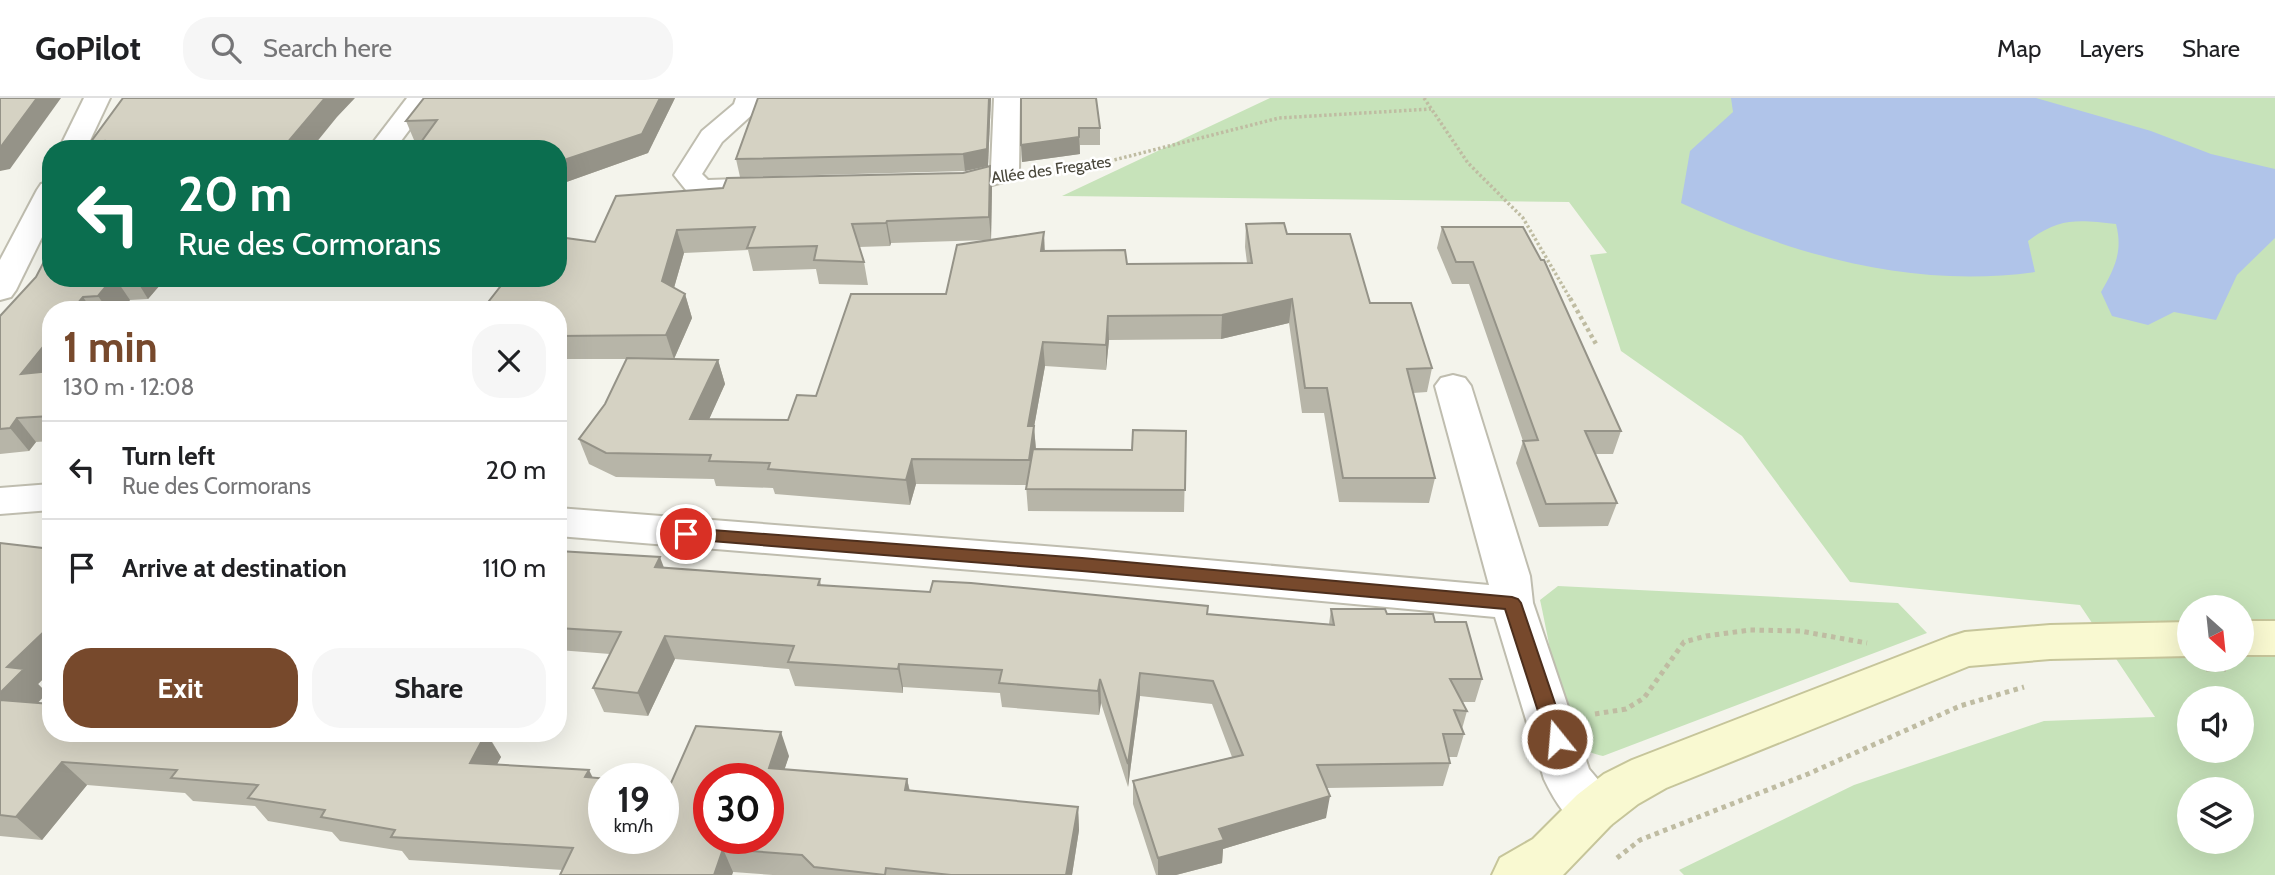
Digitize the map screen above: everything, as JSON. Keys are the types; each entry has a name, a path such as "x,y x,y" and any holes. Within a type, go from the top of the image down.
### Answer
{"street":[{"path":"76,140 97,98"},
{"path":"388,140 420,98"},
{"path":"749,98 746,107 711,137 688,175 700,189 797,187"},
{"path":"1004,173 1007,98"},
{"name":"Allée des Fregates","path":"909,184 965,183 1004,173"},
{"path":"0,289 42,207"},
{"path":"1453,386 1509,576 1512,603 1568,779 1594,810"},
{"path":"0,501 42,498"},
{"path":"567,523 1512,603"},
{"path":"2254,646 2275,638"},
{"path":"1518,875 1551,855 1594,810 1621,789 1649,774 1965,649 2050,642 2177,653"}],"path":[{"path":"1424,98 1468,163 1523,218 1596,344"},
{"name":"Allée des Fregates","path":"1004,173 1114,160 1279,118 1431,109"},
{"path":"1551,719 1626,709 1644,698 1684,642 1706,636 1750,631 1800,631 1873,644"},
{"path":"1612,861 1640,840 1808,774 1960,706 2026,687"}],"green space":[{"path":"1270,98 2275,98 2275,875 1684,875 1679,870 1854,785 2044,721 2155,717 2080,605 1850,582 1742,436 1621,351 1590,255 1607,253 1569,202 1062,196"},
{"path":"1558,586 1898,603 1927,633 1603,756 1584,749 1579,744 1566,716 1540,600"}],"water":[{"path":"1731,98 2036,98 2151,131 2211,154 2275,169 2275,238 2237,275 2216,320 2174,312 2148,325 2112,316 2101,292 2118,251 2116,224 2070,222 2039,233 2028,241 2035,272 1943,276 1853,263 1809,252 1723,222 1681,203 1690,151 1733,112"}],"building":[{"path":"0,98 37,98 0,148"},
{"path":"123,98 325,98 290,140 92,140"},
{"path":"424,98 660,98 642,134 567,159 567,140 423,140 437,120 406,121"},
{"path":"758,98 989,98 987,149 963,154 736,159"},
{"path":"1021,98 1096,98 1100,128 1079,128 1079,137 1021,145"},
{"path":"990,166 989,217 852,224 864,262 814,260 817,246 747,248 755,227 677,230 662,281 685,294 666,335 567,336 567,301 489,301 500,287 567,287 567,238 595,242 616,196 723,188 727,178 963,173"},
{"path":"1284,223 1287,234 1350,234 1370,303 1411,303 1432,368 1407,369 1435,478 1343,478 1327,388 1305,388 1292,299 1222,315 1108,316 1106,345 1043,342 1028,426 1034,426 1029,460 912,459 906,480 768,469 770,463 709,461 711,455 606,453 579,439 605,404 627,358 718,360 690,419 788,420 797,395 816,396 851,294 946,294 957,245 1044,232 1041,251 1125,250 1127,264 1252,263 1246,224"},
{"path":"1442,227 1523,227 1541,260 1544,260 1621,431 1585,431 1617,503 1546,504 1523,441 1538,440 1473,262 1456,262"},
{"path":"42,265 42,287 106,287 98,296 83,297 80,301 42,301 42,348 21,374 42,372 42,417 17,418 10,428 0,429 0,316 36,277"},
{"path":"1133,430 1186,431 1185,490 1026,489 1033,449 1132,450"},
{"path":"0,543 42,548 42,634 7,667 24,669 0,693"},
{"path":"567,552 660,557 655,567 820,579 818,585 930,592 933,581 971,583 1208,606 1207,614 1334,625 1331,609 1385,609 1387,614 1433,614 1435,622 1466,622 1482,679 1450,679 1467,711 1454,710 1464,734 1443,734 1450,763 1317,765 1330,796 1219,829 1224,840 1158,858 1133,781 1243,755 1213,681 1140,673 1128,764 1100,679 1098,691 999,683 1002,670 899,664 898,669 788,662 794,646 665,636 638,693 593,688 621,632 567,629"},
{"path":"0,700 42,703 42,742 481,742 470,763 588,770 585,777 588,777 588,854 679,854 679,765 696,726 781,732 771,763 693,763 693,854 721,854 714,875 560,875 573,848 391,837 395,830 321,817 325,810 248,798 258,785 171,778 177,770 62,762 16,817 0,815"},
{"path":"784,769 907,779 905,790 1078,807 1066,875 951,875 886,868 885,875 814,867 802,855 784,854"}],"route":[{"path":"686,534 1512,603 1557,739"}]}
